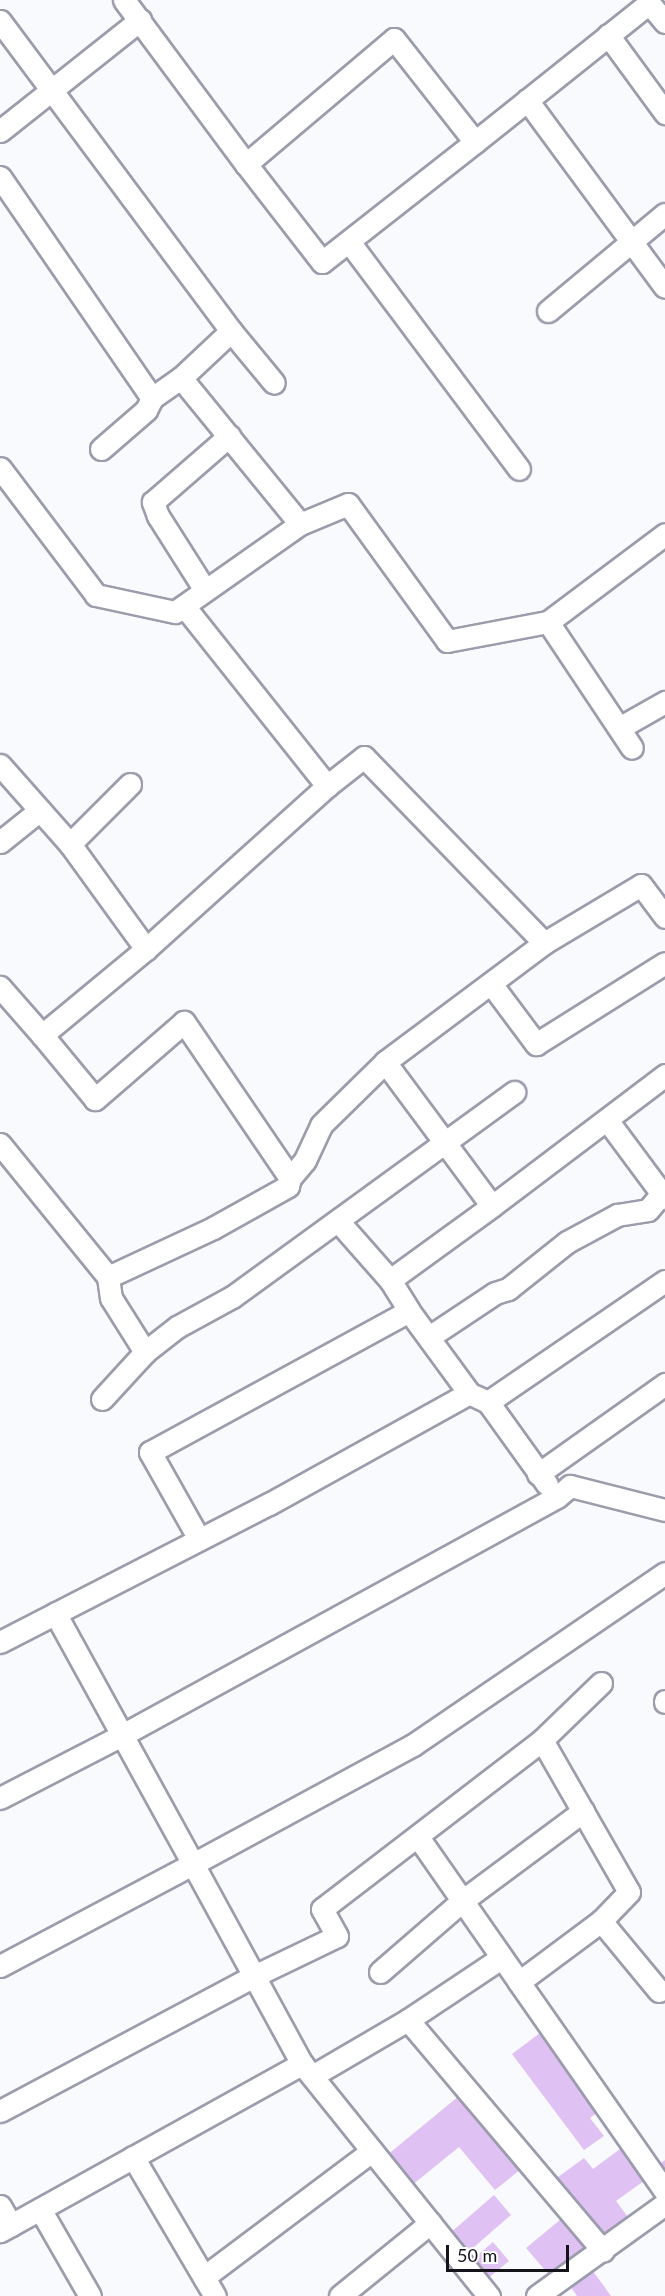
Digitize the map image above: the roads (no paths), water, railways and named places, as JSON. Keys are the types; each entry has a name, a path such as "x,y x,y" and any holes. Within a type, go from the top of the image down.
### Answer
{"street":[{"path":"124,0 322,262 350,243 609,35 648,1 665,22"},
{"path":"0,131 140,20"},
{"path":"0,21 231,331 274,382"},
{"path":"609,35 665,113"},
{"path":"246,164 394,39 475,142"},
{"path":"527,100 665,287"},
{"path":"0,177 152,399"},
{"path":"548,311 665,214"},
{"path":"350,243 519,469"},
{"path":"101,450 146,410 152,399 181,378 231,331"},
{"path":"181,378 300,524"},
{"path":"205,590 158,516 153,502 229,436"},
{"path":"0,468 7,493 96,596 175,612 300,524 348,504 447,641 548,622 665,534"},
{"path":"184,606 327,786"},
{"path":"548,622 632,748"},
{"path":"619,728 665,702"},
{"path":"42,1035 146,949 327,786 364,758 544,943"},
{"path":"0,765 70,844 146,949"},
{"path":"70,844 130,784"},
{"path":"0,842 40,810"},
{"path":"108,1277 213,1228 288,1186 290,1178 305,1160 321,1125 385,1062 492,985 544,943 641,885 665,917"},
{"path":"492,985 536,1044 665,963"},
{"path":"0,987 95,1098 184,1022 290,1178"},
{"path":"385,1062 492,1206"},
{"path":"390,1280 665,1075"},
{"path":"102,1398 146,1352 177,1327 232,1297 447,1143 514,1092"},
{"path":"429,1337 495,1293 508,1289 567,1242 617,1215 648,1210 664,1193 607,1120"},
{"path":"0,1144 108,1277 111,1298 146,1352"},
{"path":"338,1221 390,1280 409,1311 429,1337 557,1497"},
{"path":"0,1642 479,1397 665,1281"},
{"path":"199,1539 150,1452 409,1311"},
{"path":"538,1474 665,1384"},
{"path":"0,1798 124,1734 557,1497 570,1486 665,1510"},
{"path":"0,1966 413,1744 665,1573"},
{"path":"55,1613 124,1734 307,2070 489,2296"},
{"path":"0,2111 254,1976 337,1936 322,1909 542,1740 601,1683"},
{"path":"519,1982 601,1921 629,1892 542,1740"},
{"path":"380,1972 462,1901 583,1811"},
{"path":"418,1837 665,2190"},
{"path":"601,1921 659,1991"},
{"path":"0,2206 5,2228 133,2157 408,2020 501,1958"},
{"path":"408,2020 603,2251"},
{"path":"204,2277 372,2151"},
{"path":"133,2157 215,2296"},
{"path":"537,2296 603,2251 665,2204"},
{"path":"40,2209 90,2296"},
{"path":"340,2296 430,2223"}]}
